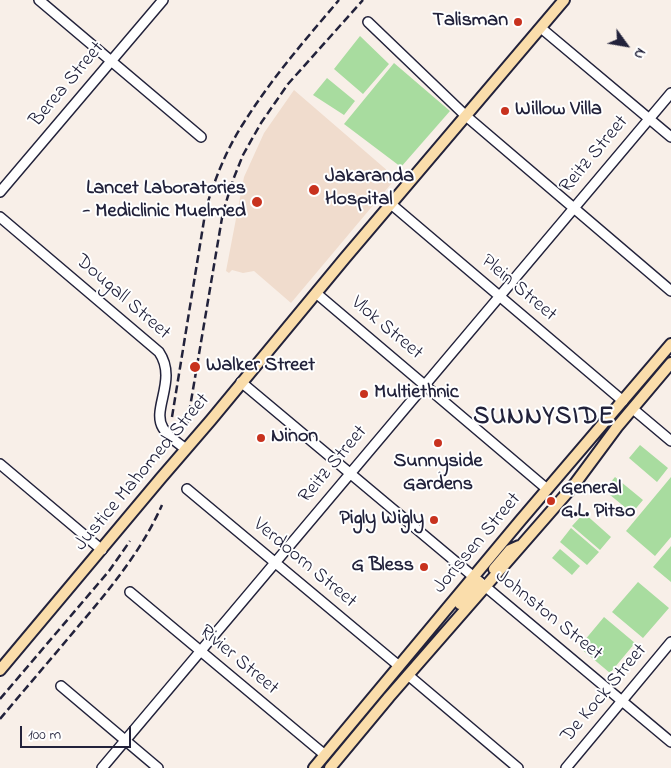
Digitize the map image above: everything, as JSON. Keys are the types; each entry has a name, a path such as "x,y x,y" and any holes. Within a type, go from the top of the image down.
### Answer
{"main road":[{"name":"Justice Mahomed Street","path":"0,670 564,0"},
{"name":"Jorissen Street","path":"334,767 480,583 547,489 671,344"},
{"name":"Jorissen Street","path":"314,768 420,642 480,583 523,545 574,486 671,363"}],"street":[{"path":"39,0 201,137"},
{"name":"Berea Street","path":"0,192 163,0"},
{"path":"368,22 466,116 671,291"},
{"path":"541,28 671,137"},
{"name":"Reitz Street","path":"102,768 671,93"},
{"name":"Plein Street","path":"391,204 623,401"},
{"name":"Dougall Street","path":"0,217 160,352 167,371 160,415 161,424 166,433 186,449"},
{"name":"Vlok Street","path":"316,293 547,489"},
{"name":"Johnston Street","path":"241,382 671,742"},
{"path":"633,409 671,441"},
{"path":"0,464 102,550"},
{"name":"Verdoorn Street","path":"187,489 399,666"},
{"name":"Rivier Street","path":"130,592 325,755"},
{"name":"De Kock Street","path":"566,768 671,642"},
{"path":"408,675 518,768"},
{"path":"61,686 158,768"}],"shaded area":[{"name":"Jakaranda Hospital","path":"294,90 396,178 291,303 254,271 243,273 232,270 229,273 226,271 244,177 264,133"}],"green space":[{"path":"360,36 389,64 363,94 334,69"},
{"path":"394,63 450,111 401,167 344,124"},
{"path":"327,78 355,101 344,115 313,95"},
{"path":"640,445 668,468 657,482 629,458"},
{"path":"615,477 643,500 632,513 604,490"},
{"path":"671,477 671,537 655,556 626,531"},
{"path":"584,513 611,537 600,550 572,526"},
{"path":"571,528 599,552 587,565 560,542"},
{"path":"671,546 671,582 653,567"},
{"path":"560,549 580,566 572,575 552,558"},
{"path":"638,582 669,608 643,638 612,612"},
{"path":"604,617 635,643 610,673 579,647"}],"railway":[{"path":"172,417 206,208 217,176 231,144 265,91 339,0"},
{"path":"187,425 223,212 243,155 261,123 288,84 363,0"},
{"path":"0,719 112,585 134,555 162,505"},
{"path":"0,699 109,571 130,541"}],"place":[{"name":"Talisman","path":"518,22"},
{"name":"Willow Villa","path":"505,111"},
{"name":"Jakaranda Hospital","path":"314,190"},
{"name":"Lancet Laboratories - Mediclinic Muelmed","path":"257,202"},
{"name":"Walker Street","path":"195,367"},
{"name":"Multiethnic","path":"364,394"},
{"name":"Ninon","path":"261,438"},
{"name":"Sunnyside Gardens","path":"438,443"},
{"name":"General G.L. Pitso","path":"551,501"},
{"name":"Pigly Wigly","path":"434,520"},
{"name":"G Bless","path":"424,567"}],"district":[{"name":"SUNNYSIDE","path":"544,419"}]}
